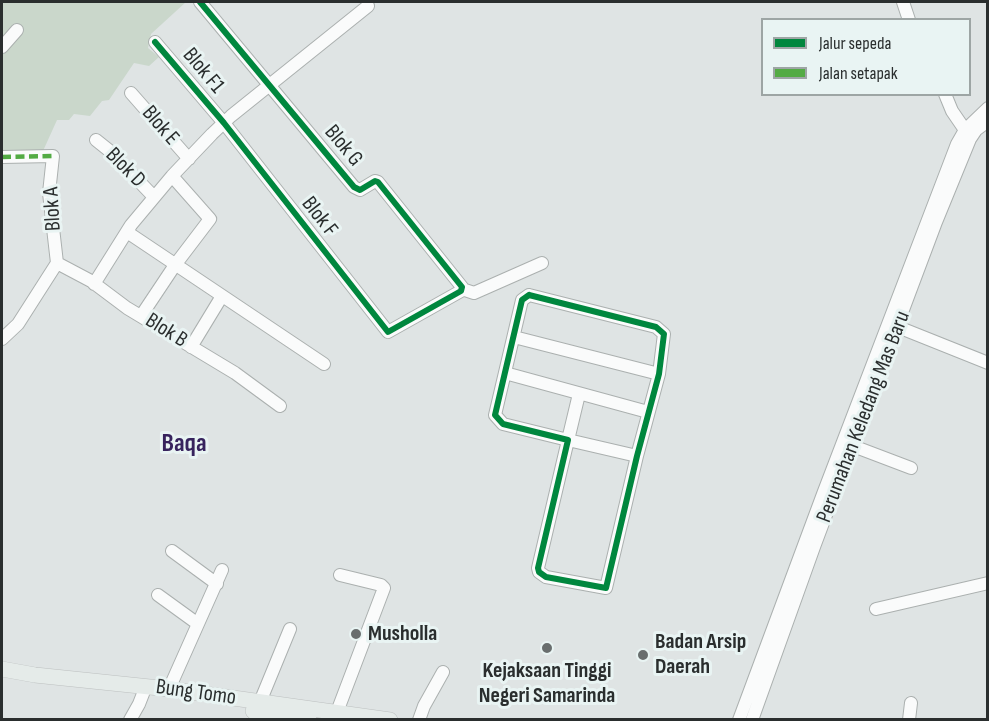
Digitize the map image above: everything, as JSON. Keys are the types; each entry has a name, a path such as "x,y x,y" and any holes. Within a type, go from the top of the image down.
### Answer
{"main road":[{"name":"Bung Tomo","path":"2,669 309,720"},
{"name":"Bung Tomo","path":"2,675 144,691 169,689 390,720"}],"street":[{"path":"200,2 269,86"},
{"path":"903,2 908,18"},
{"path":"96,285 127,232 172,176 224,123 368,6"},
{"path":"2,47 17,30"},
{"name":"Blok F1","path":"155,42 224,123"},
{"name":"Blok G","path":"269,86 356,189 360,190 375,181 378,182 462,288"},
{"name":"Blok E","path":"131,93 189,159"},
{"path":"946,96 969,132"},
{"path":"739,720 823,494 847,453 942,183 969,132 987,108"},
{"name":"Perumahan Keledang Mas Baru","path":"752,720 847,453 898,327 969,132 987,121"},
{"name":"Blok F","path":"224,123 388,332 462,288"},
{"name":"Blok D","path":"96,140 111,152 154,197"},
{"name":"Blok A","path":"2,157 53,156 49,193 57,263"},
{"path":"141,316 175,265 210,219 172,176"},
{"path":"127,232 324,364"},
{"path":"2,339 18,324 57,263"},
{"name":"Blok B","path":"57,263 235,373 280,406"},
{"path":"462,288 474,293 542,263"},
{"path":"579,394 568,440 538,564 539,572 546,577 606,588 659,374 664,334 661,330 534,295 525,296 522,300 495,415 497,419 503,424 568,440 637,456"},
{"path":"191,347 222,296"},
{"path":"898,327 987,363"},
{"path":"514,337 659,374"},
{"path":"505,373 648,412"},
{"path":"847,453 911,468"},
{"path":"172,551 217,584"},
{"path":"169,689 222,570"},
{"path":"337,712 384,588 381,585 340,575"},
{"path":"876,609 987,583"},
{"path":"158,595 198,624"},
{"path":"260,702 290,628"},
{"path":"419,720 423,706 443,672"},
{"path":"130,720 144,691"},
{"path":"909,720 911,703"}],"shaded area":[{"path":"2,2 186,2 151,34 148,48 159,57 149,66 134,63 109,100 102,101 90,116 74,114 69,120 57,120 43,151 2,155"}],"marked path":[{"path":"2,157 53,156"}],"cycle path":[{"path":"155,42 224,123 388,332 461,291 462,287 378,182 375,181 360,190 354,187 200,2"},
{"path":"529,295 656,327 664,334 659,374 606,588 546,577 539,572 538,568 568,440 503,424 495,415 522,300 529,295"}],"place":[{"name":"Musholla","path":"356,634"},
{"name":"Kejaksaan Tinggi Negeri Samarinda","path":"547,648"},
{"name":"Badan Arsip Daerah","path":"643,655"}],"district":[{"name":"Baqa","path":"184,444"}]}
